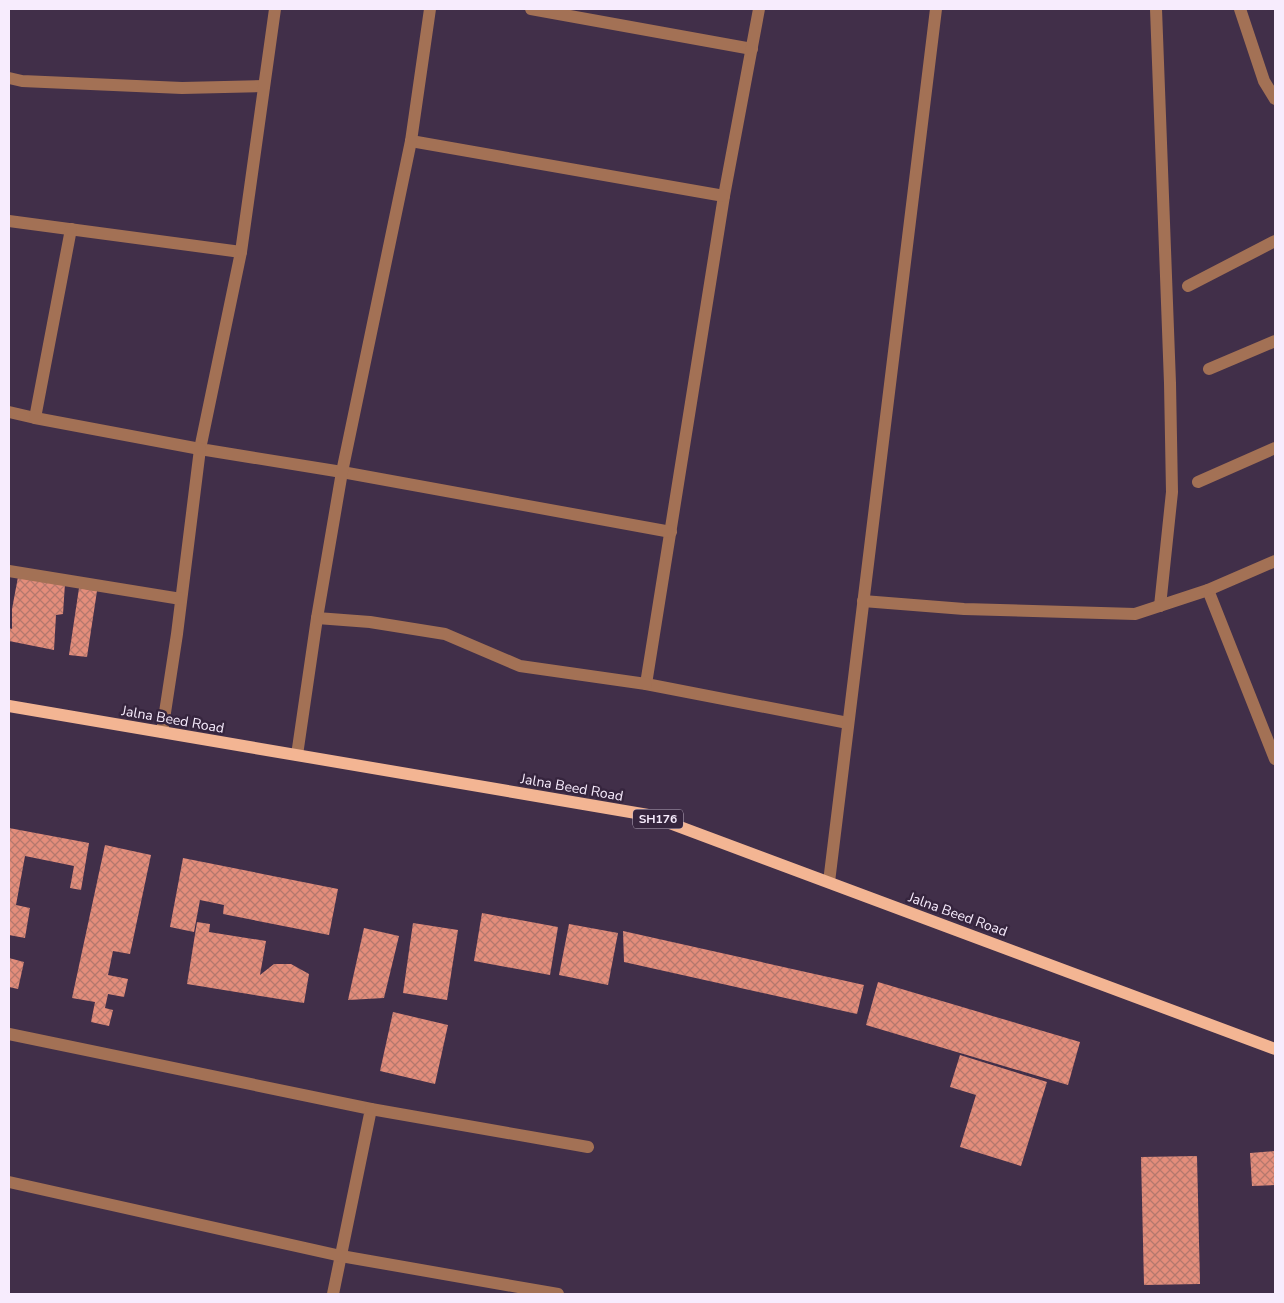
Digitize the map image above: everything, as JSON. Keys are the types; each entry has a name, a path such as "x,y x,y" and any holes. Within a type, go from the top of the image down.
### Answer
{"main road":[{"name":"Jalna Beed Road","path":"10,710 162,732 648,815 1275,1048"}],"street":[{"path":"162,732 200,449 241,252 275,9"},
{"path":"297,755 316,618 342,472 411,141 430,9"},
{"path":"531,9 752,50"},
{"path":"646,684 724,196 759,9"},
{"path":"828,882 936,9"},
{"path":"1156,9 1170,383 1172,492 1160,606"},
{"path":"1240,9 1264,82 1275,99"},
{"path":"9,78 22,81 182,88 264,86"},
{"path":"411,141 724,196"},
{"path":"9,220 241,252"},
{"path":"35,418 71,229"},
{"path":"1188,286 1275,241"},
{"path":"1209,369 1275,342"},
{"path":"9,412 200,449 342,472 671,532"},
{"path":"1198,482 1275,448"},
{"path":"863,601 964,609 1135,614 1208,590 1275,561"},
{"path":"9,571 181,599"},
{"path":"1208,590 1275,759"},
{"path":"316,618 370,622 445,634 520,666 646,684 848,723"},
{"path":"9,1034 371,1110 588,1147"},
{"path":"333,1294 371,1110"},
{"path":"9,1182 341,1256 558,1294"}],"building":[{"path":"18,577 65,583 63,614 56,615 54,650 9,641 9,628 12,629 12,609"},
{"path":"79,588 97,591 87,657 69,655"},
{"path":"9,828 89,843 81,890 70,888 74,866 25,856 16,905 30,908 25,938 9,935"},
{"path":"105,845 151,855 130,954 113,951 108,975 128,979 124,997 108,994 105,1008 113,1010 109,1026 91,1022 95,1002 72,998"},
{"path":"183,858 338,889 329,935 223,914 224,905 200,900 194,932 170,927"},
{"path":"482,913 558,927 550,975 474,961"},
{"path":"197,922 210,924 209,932 266,941 260,975 274,964 291,964 309,974 304,1003 187,984"},
{"path":"413,923 458,930 447,1000 403,993"},
{"path":"569,924 618,933 608,985 559,975"},
{"path":"364,928 399,936 384,998 348,1000"},
{"path":"623,931 864,985 857,1014 624,962"},
{"path":"9,958 24,962 18,989 9,987"},
{"path":"878,982 1080,1042 1068,1085 866,1025"},
{"path":"393,1012 448,1025 435,1084 380,1071"},
{"path":"960,1055 1047,1082 1021,1166 960,1147 976,1095 950,1087"},
{"path":"1275,1151 1275,1185 1252,1186 1250,1153"},
{"path":"1197,1156 1200,1284 1144,1285 1141,1157"}]}
